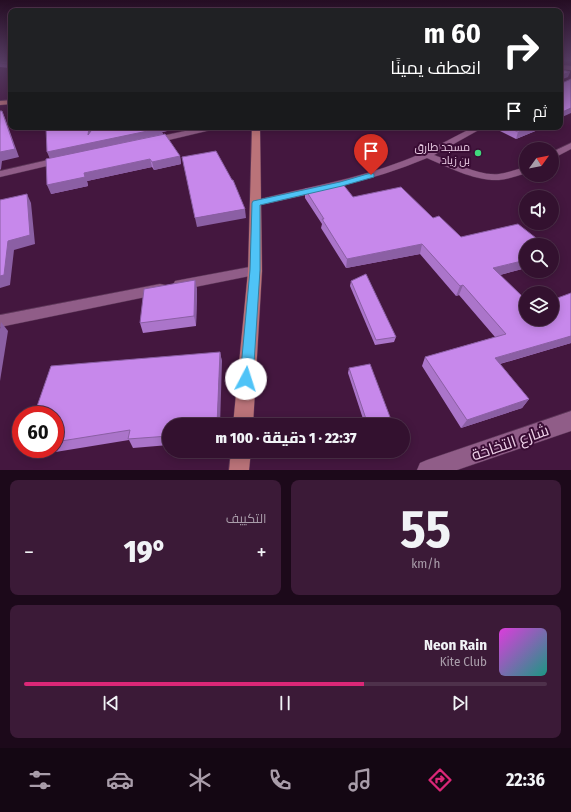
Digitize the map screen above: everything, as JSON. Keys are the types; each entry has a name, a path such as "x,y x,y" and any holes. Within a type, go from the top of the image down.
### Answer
{"main road":[{"path":"244,418 255,270 256,130"},
{"path":"239,470 240,458"}],"street":[{"path":"146,142 201,130"},
{"path":"256,203 342,184 386,171 426,155 474,130"},
{"path":"559,152 571,146"},
{"path":"426,155 474,172 496,177 519,172"},
{"path":"0,174 69,159"},
{"path":"0,321 255,270"},
{"name":"شارع التخاخة","path":"427,470 571,421"}],"building":[{"path":"563,83 571,83 571,108 563,112"},
{"path":"0,111 2,111 15,149 0,152"},
{"path":"46,130 89,130 88,135 92,130 152,130 47,152"},
{"path":"165,134 180,156 152,162 150,159 84,173 85,177 47,185 46,159"},
{"path":"216,151 233,180 245,209 195,218 182,157"},
{"path":"342,183 353,197 401,187 433,218 439,216 461,237 518,224 519,230 526,230 536,238 519,238 519,262 493,268 519,293 519,326 559,326 559,297 571,293 571,336 495,358 529,399 467,420 425,357 506,334 463,285 460,286 422,244 347,259 305,189"},
{"path":"27,194 30,235 8,241 4,275 0,276 0,200"},
{"path":"366,274 396,337 376,340 351,281"},
{"path":"195,280 194,316 140,323 144,289"},
{"path":"220,352 217,418 162,418 162,437 128,439 130,430 64,441 64,406 37,406 51,366"},
{"path":"370,364 390,418 366,418 349,368"}],"place":[{"name":"مسجد طارق بن زياد","path":"478,153"}],"route":[{"path":"246,379 255,270 256,203 342,184 371,175"}]}
